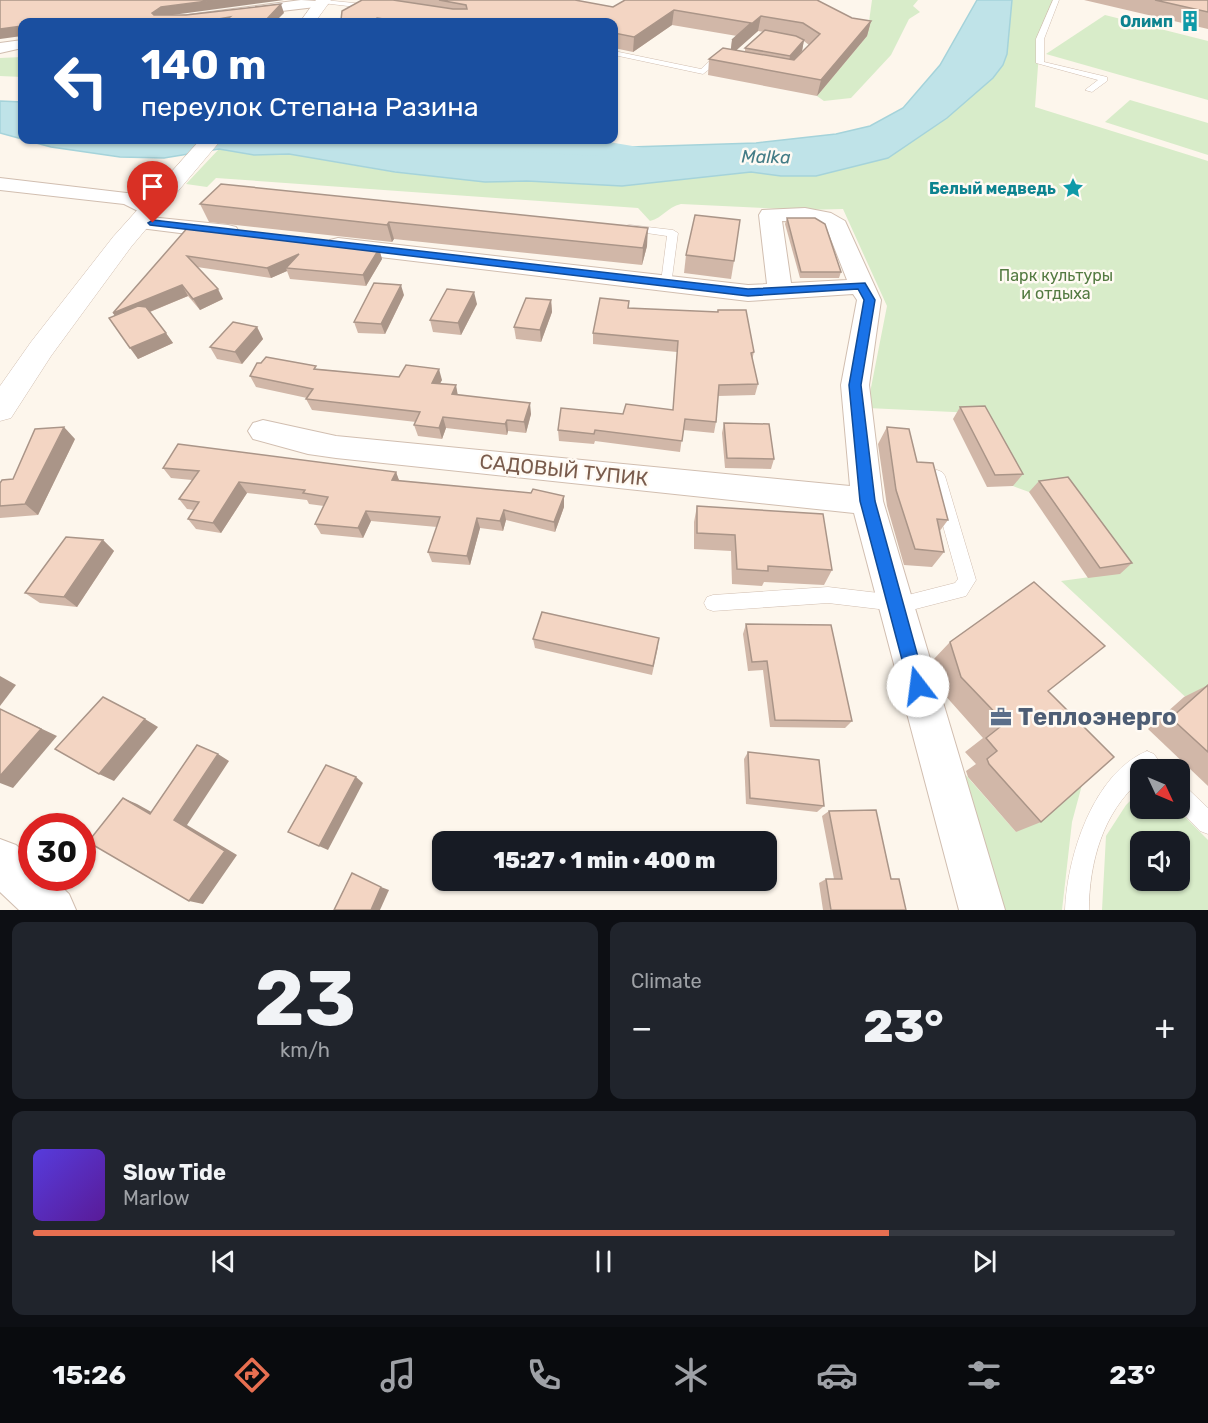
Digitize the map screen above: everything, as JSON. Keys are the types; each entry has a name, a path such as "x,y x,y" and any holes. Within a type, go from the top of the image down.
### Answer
{"street":[{"path":"192,18 324,1"},
{"path":"310,18 324,1"},
{"path":"0,48 18,45"},
{"path":"0,410 40,349 122,242 208,144"},
{"path":"0,184 135,200 146,216 255,235"},
{"path":"780,291 770,215 820,216 832,221 837,226 869,300 855,385 867,501 940,768 982,910"},
{"path":"311,242 748,293 861,286"},
{"name":"САДОВЫЙ ТУПИК","path":"263,430 308,443 336,447 867,501"},
{"path":"0,861 53,910"}],"lane":[{"path":"1056,0 1040,39 1040,63 1104,79 1089,90"},
{"path":"324,1 383,8"},
{"path":"618,54 703,72 718,58 733,61"},
{"path":"615,227 673,233 667,282"},
{"path":"713,603 828,595 904,604 960,590 967,580 937,476"},
{"path":"1077,910 1086,847 1099,817 1115,790 1130,777"},
{"path":"1190,805 1208,823"}],"green space":[{"path":"872,0 918,0 913,6 920,12 909,19 891,55 851,98 824,101 817,96 867,36"},
{"name":"Парк культуры и отдыха","path":"1012,0 1056,0 1040,39 1035,107 1208,161 1208,718 1061,581 1119,573 1058,488 1029,492 1013,486 975,413 867,408 887,306 843,209 802,210 681,204 650,221 638,208 216,178 207,187 186,184 219,149 254,155 289,154 393,172 485,182 527,181 622,186 751,172 781,176 815,176 888,158 947,118 993,78 1003,65 1007,54"},
{"path":"1105,15 1208,41 1208,100 1046,54"},
{"path":"18,57 18,77 0,76 0,58"},
{"path":"1130,100 1208,123 1208,155 1105,122"},
{"path":"1086,770 1072,822 1062,910 994,910 953,781 964,773 1016,832"},
{"path":"1130,801 1130,819 1187,819 1208,840 1208,910 1102,910 1106,836"}],"water":[{"path":"977,0 1012,0 1007,54 1003,65 993,78 947,118 888,158 816,176 781,176 751,172 622,186 527,181 485,182 395,172 289,154 254,155 219,149 164,158 120,157 40,144 528,144 598,148 756,143 836,134 870,126 903,108 940,65"},
{"path":"0,101 18,102 18,138 0,133"}],"building":[{"path":"0,0 215,0 161,7 152,13 154,15 186,15 281,4 268,18 18,18 18,27 0,29"},
{"path":"362,0 393,0 467,9 466,5 439,0 575,0 613,7 625,0 817,0 852,18 871,21 821,80 709,59 723,48 794,60 820,34 803,23 761,16 732,40 751,23 674,10 634,37 618,34 618,18 341,18 342,11"},
{"path":"1155,0 1208,0 1208,12"},
{"path":"765,30 796,36 804,40 790,56 745,48"},
{"path":"221,184 648,228 643,248 389,222 387,225 200,204"},
{"path":"695,215 740,220 734,261 686,255"},
{"path":"787,218 815,218 825,224 841,272 801,272"},
{"path":"189,226 379,249 363,275 286,268 299,254 267,268 187,256 218,289 193,299 182,285 113,313"},
{"path":"374,283 401,285 381,324 354,322"},
{"path":"447,289 474,292 458,323 430,320"},
{"path":"526,298 551,300 540,330 514,327"},
{"path":"600,298 629,301 628,308 718,312 718,310 746,310 754,352 751,353 758,384 719,385 716,422 685,419 682,441 595,430 594,434 558,430 561,408 623,414 626,404 673,410 678,341 593,333"},
{"path":"138,306 146,307 166,333 130,348 109,318"},
{"path":"233,322 257,327 235,352 210,347"},
{"path":"266,357 316,366 314,369 399,377 406,365 439,369 432,383 456,385 452,394 530,403 524,422 507,420 505,424 443,417 439,428 414,425 420,412 306,399 313,389 250,376 257,363 261,363"},
{"path":"985,406 1023,474 995,475 960,407"},
{"path":"724,423 769,424 774,459 727,458"},
{"path":"64,427 25,504 0,506 0,483 2,480 13,479 35,429"},
{"path":"887,427 909,429 917,462 933,463 948,520 937,519 944,552 915,549 896,490"},
{"path":"178,444 396,472 392,480 531,493 533,489 564,496 554,522 504,510 500,521 477,518 467,556 428,552 440,517 366,511 358,528 315,524 328,497 303,493 305,490 239,482 213,523 188,519 199,502 179,499 199,471 163,468"},
{"path":"1068,477 1132,563 1100,568 1039,481"},
{"path":"697,506 823,514 832,570 768,566 768,571 737,569 735,535 697,533"},
{"path":"66,537 103,540 64,597 25,593"},
{"name":"Теплоэнерго","path":"1034,582 1105,646 1048,691 1114,757 1041,822 989,764 987,759 997,751 986,738 1005,723 961,677 950,642"},
{"path":"542,612 659,638 653,666 533,639"},
{"path":"746,624 831,625 852,721 775,720 767,661 752,662"},
{"path":"1208,685 1208,752 1171,718"},
{"path":"103,697 145,719 99,774 55,749"},
{"path":"0,709 41,729 0,776"},
{"path":"197,745 218,754 174,820 225,851 189,901 96,847 96,832 123,798 150,814"},
{"path":"748,752 819,760 824,806 750,798"},
{"path":"326,765 356,777 319,846 288,832"},
{"path":"876,810 891,879 899,879 906,910 831,910 826,879 842,879 829,811"},
{"path":"352,873 381,887 371,910 334,910"}],"waterway":[{"name":"Malka","path":"528,144 598,148 646,156"}],"place":[{"name":"Олимп","path":"1190,21"},
{"name":"Белый медведь","path":"1073,188"},
{"name":"Теплоэнерго","path":"1001,717"}],"route":[{"path":"153,223 748,293 861,286 869,300 855,385 867,501 918,686"}]}
